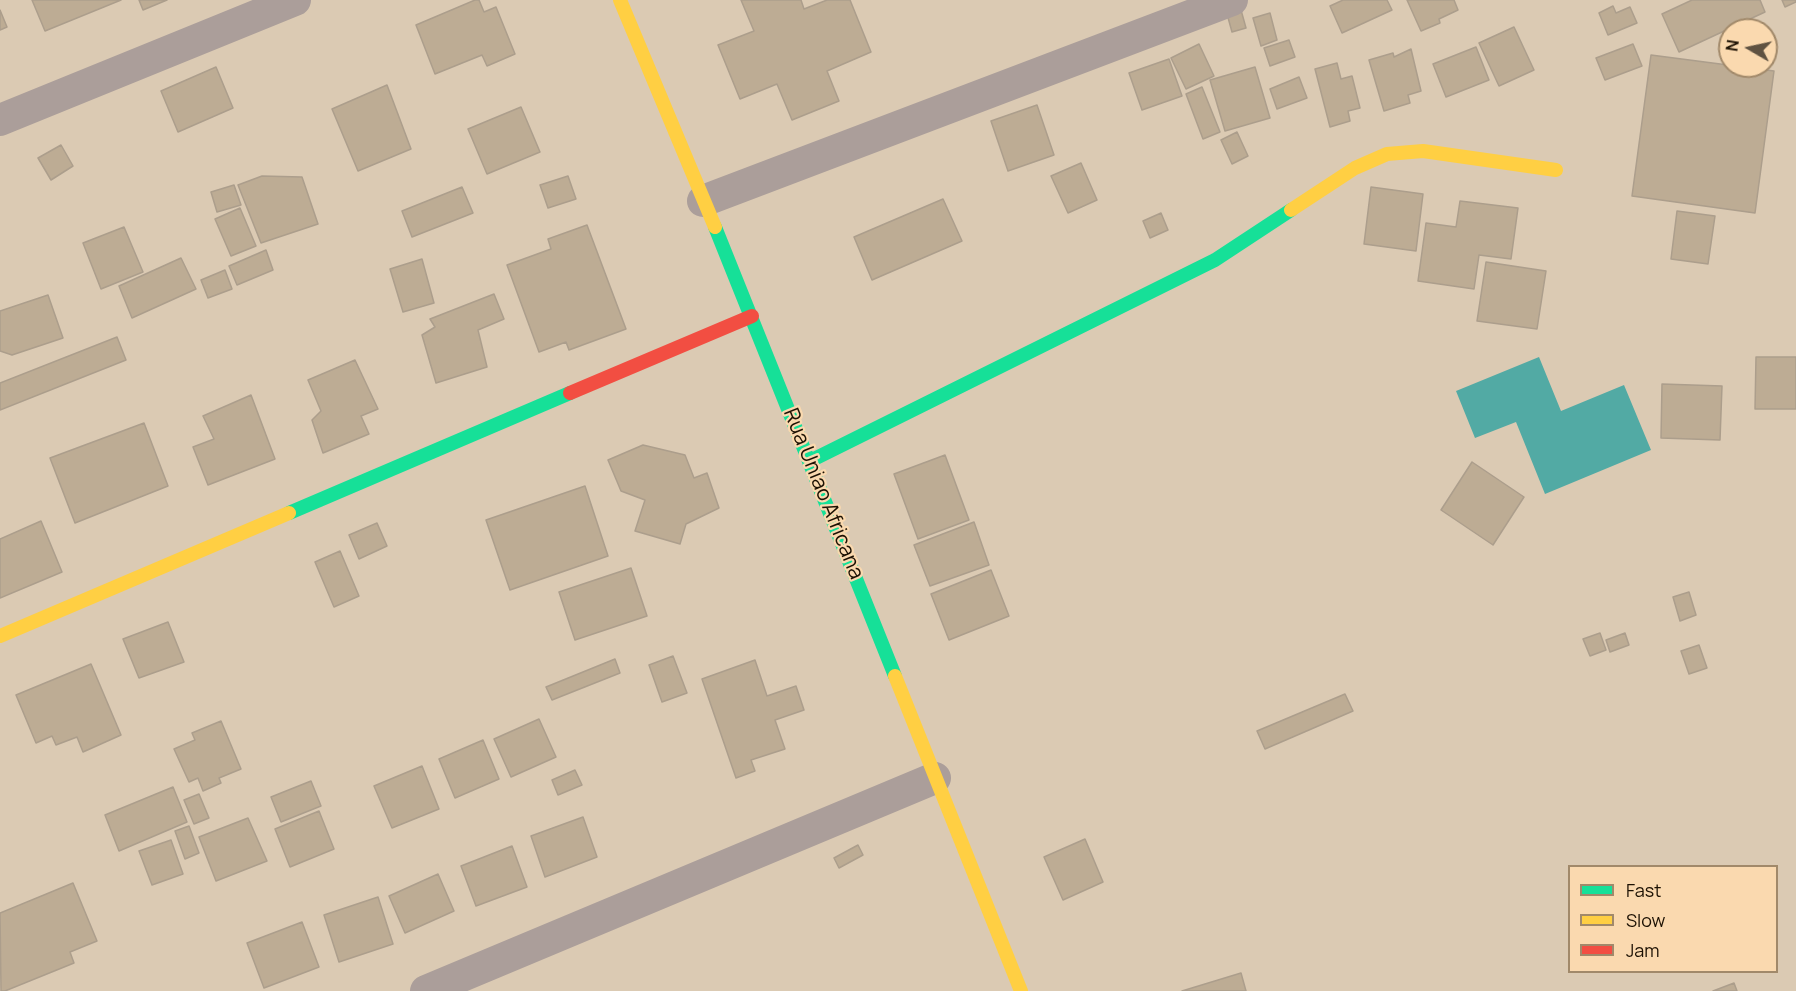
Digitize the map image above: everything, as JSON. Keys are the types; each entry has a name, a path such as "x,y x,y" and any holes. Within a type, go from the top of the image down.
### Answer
{"street":[{"path":"0,120 295,0"},
{"name":"Rua Uniao Africana","path":"620,0 752,316 1021,991"},
{"path":"703,201 1232,0"},
{"path":"810,461 1215,260 1355,168 1387,154 1423,151 1556,170"},
{"path":"0,636 752,316"},
{"path":"426,991 935,778"}],"water":[{"path":"1539,357 1561,411 1624,385 1651,450 1545,494 1516,422 1475,438 1456,391"}],"building":[{"path":"32,0 121,0 45,31"},
{"path":"139,0 167,0 143,10"},
{"path":"479,0 484,12 496,7 515,54 487,66 482,55 435,74 416,25"},
{"path":"741,0 801,0 804,9 827,0 850,0 871,52 827,71 839,101 792,120 777,84 740,99 718,45 754,31"},
{"path":"1343,0 1387,0 1392,10 1342,33 1330,6"},
{"path":"1407,0 1454,0 1458,10 1439,19 1440,23 1421,31"},
{"path":"1692,0 1760,0 1765,12 1752,18 1718,18 1718,34 1679,52 1662,14"},
{"path":"1782,0 1796,0 1796,2 1785,7"},
{"path":"1613,6 1616,13 1630,7 1637,23 1608,35 1599,13"},
{"path":"0,10 7,27 0,30"},
{"path":"1241,10 1246,28 1232,32 1227,14"},
{"path":"1270,13 1277,40 1261,46 1253,18"},
{"path":"1514,27 1534,70 1499,86 1479,43"},
{"path":"1289,40 1295,57 1270,66 1264,48"},
{"path":"1199,44 1214,76 1186,89 1171,58"},
{"path":"1633,44 1642,66 1605,80 1596,58"},
{"path":"1476,47 1489,80 1446,97 1433,64"},
{"path":"1411,49 1421,91 1408,95 1410,103 1384,111 1369,60 1393,53 1394,57"},
{"path":"1651,55 1718,64 1718,78 1773,78 1755,213 1632,196"},
{"path":"1169,59 1182,96 1142,110 1129,73"},
{"path":"1337,63 1341,79 1352,76 1360,108 1348,111 1350,121 1330,127 1315,69"},
{"path":"216,67 233,108 178,132 161,91"},
{"path":"1255,67 1270,118 1225,131 1210,80"},
{"path":"1299,77 1307,98 1277,109 1270,89"},
{"path":"387,85 411,149 358,171 332,109"},
{"path":"1202,87 1220,132 1203,139 1186,94"},
{"path":"1037,105 1054,155 1008,171 991,121"},
{"path":"521,107 540,152 487,174 468,129"},
{"path":"1237,132 1248,156 1232,164 1221,140"},
{"path":"61,145 73,166 51,180 38,158"},
{"path":"1081,163 1097,200 1068,213 1051,176"},
{"path":"262,176 302,177 318,224 261,243 238,185"},
{"path":"568,176 576,199 548,208 540,185"},
{"path":"234,185 241,205 217,212 211,192"},
{"path":"462,187 473,213 412,237 402,211"},
{"path":"1371,187 1423,194 1416,251 1364,244"},
{"path":"943,199 962,241 872,280 854,237"},
{"path":"1460,201 1518,208 1511,259 1479,255 1474,289 1418,281 1426,223 1456,227"},
{"path":"240,208 256,246 231,256 215,219"},
{"path":"1677,211 1715,216 1708,264 1671,259"},
{"path":"1161,213 1168,230 1150,238 1143,221"},
{"path":"587,225 626,329 569,350 566,342 539,352 507,265 551,249 548,239"},
{"path":"124,227 143,272 101,289 83,243"},
{"path":"266,250 273,270 237,285 229,266"},
{"path":"181,258 196,289 132,318 119,286"},
{"path":"422,259 434,303 403,312 390,269"},
{"path":"1486,262 1546,271 1537,329 1477,321"},
{"path":"225,270 232,289 208,298 201,280"},
{"path":"494,294 504,319 478,330 487,367 436,383 422,335 435,327 430,319"},
{"path":"48,295 63,338 12,355 0,351 0,311"},
{"path":"117,337 126,360 0,410 0,383"},
{"path":"1756,357 1796,357 1796,409 1755,409"},
{"path":"355,360 378,409 361,416 369,434 323,453 312,420 321,411 308,380"},
{"path":"1662,384 1722,386 1720,440 1661,438"},
{"path":"251,395 275,459 208,485 193,447 214,439 203,416"},
{"path":"144,423 168,486 75,523 50,458"},
{"path":"643,445 685,455 694,478 707,473 719,508 686,524 680,544 635,531 645,500 621,491 608,460"},
{"path":"945,455 969,520 918,539 894,474"},
{"path":"1472,462 1524,497 1493,545 1441,510"},
{"path":"585,486 608,556 510,590 486,520"},
{"path":"41,521 62,572 0,598 0,539"},
{"path":"974,522 989,565 930,586 914,545"},
{"path":"377,523 387,546 359,559 349,535"},
{"path":"340,551 359,596 334,607 315,562"},
{"path":"631,568 647,616 575,640 559,592"},
{"path":"991,570 1009,616 949,640 931,594"},
{"path":"1689,592 1696,615 1680,621 1673,597"},
{"path":"168,622 184,662 139,678 123,639"},
{"path":"1600,633 1606,650 1590,656 1583,639"},
{"path":"1625,633 1629,645 1610,652 1606,640"},
{"path":"1699,645 1707,668 1689,674 1681,651"},
{"path":"673,656 687,693 662,702 649,665"},
{"path":"615,659 620,673 552,700 546,687"},
{"path":"755,660 767,696 796,686 804,710 775,720 785,749 751,760 755,771 736,778 702,679"},
{"path":"91,664 121,735 83,752 77,737 56,745 52,736 36,743 16,695"},
{"path":"1345,694 1353,711 1265,749 1257,731"},
{"path":"539,719 556,757 511,777 494,739"},
{"path":"221,721 241,769 219,778 221,783 203,791 198,778 189,782 174,749 195,740 192,733"},
{"path":"483,740 499,779 455,798 439,759"},
{"path":"422,766 439,809 392,828 374,786"},
{"path":"575,770 582,785 558,795 552,780"},
{"path":"311,781 321,806 281,822 271,797"},
{"path":"173,787 187,822 119,851 105,815"},
{"path":"199,794 209,818 194,824 184,800"},
{"path":"319,811 334,849 290,867 275,829"},
{"path":"583,817 597,857 545,877 531,836"},
{"path":"248,818 267,861 216,881 199,837"},
{"path":"189,826 199,853 185,859 175,831"},
{"path":"1085,839 1103,882 1063,900 1044,857"},
{"path":"171,840 183,874 152,885 139,851"},
{"path":"858,845 863,855 839,868 834,858"},
{"path":"512,846 527,887 476,906 461,866"},
{"path":"438,874 454,911 405,933 389,896"},
{"path":"73,883 97,941 70,952 74,963 1,991 0,913"},
{"path":"378,897 393,944 339,962 324,915"},
{"path":"302,922 319,967 264,988 247,943"},
{"path":"1241,973 1246,991 1182,991"},
{"path":"1734,983 1737,991 1713,991"}],"traffic: fast":[{"path":"810,461 1215,260 1291,210"},
{"path":"715,227 895,676"},
{"path":"289,513 570,393"}],"traffic: slow":[{"path":"620,0 715,227"},
{"path":"1291,210 1355,168 1387,154 1423,151 1556,170"},
{"path":"0,636 289,513"},
{"path":"895,676 1021,991"}],"traffic: jam":[{"path":"570,393 752,316"}]}
